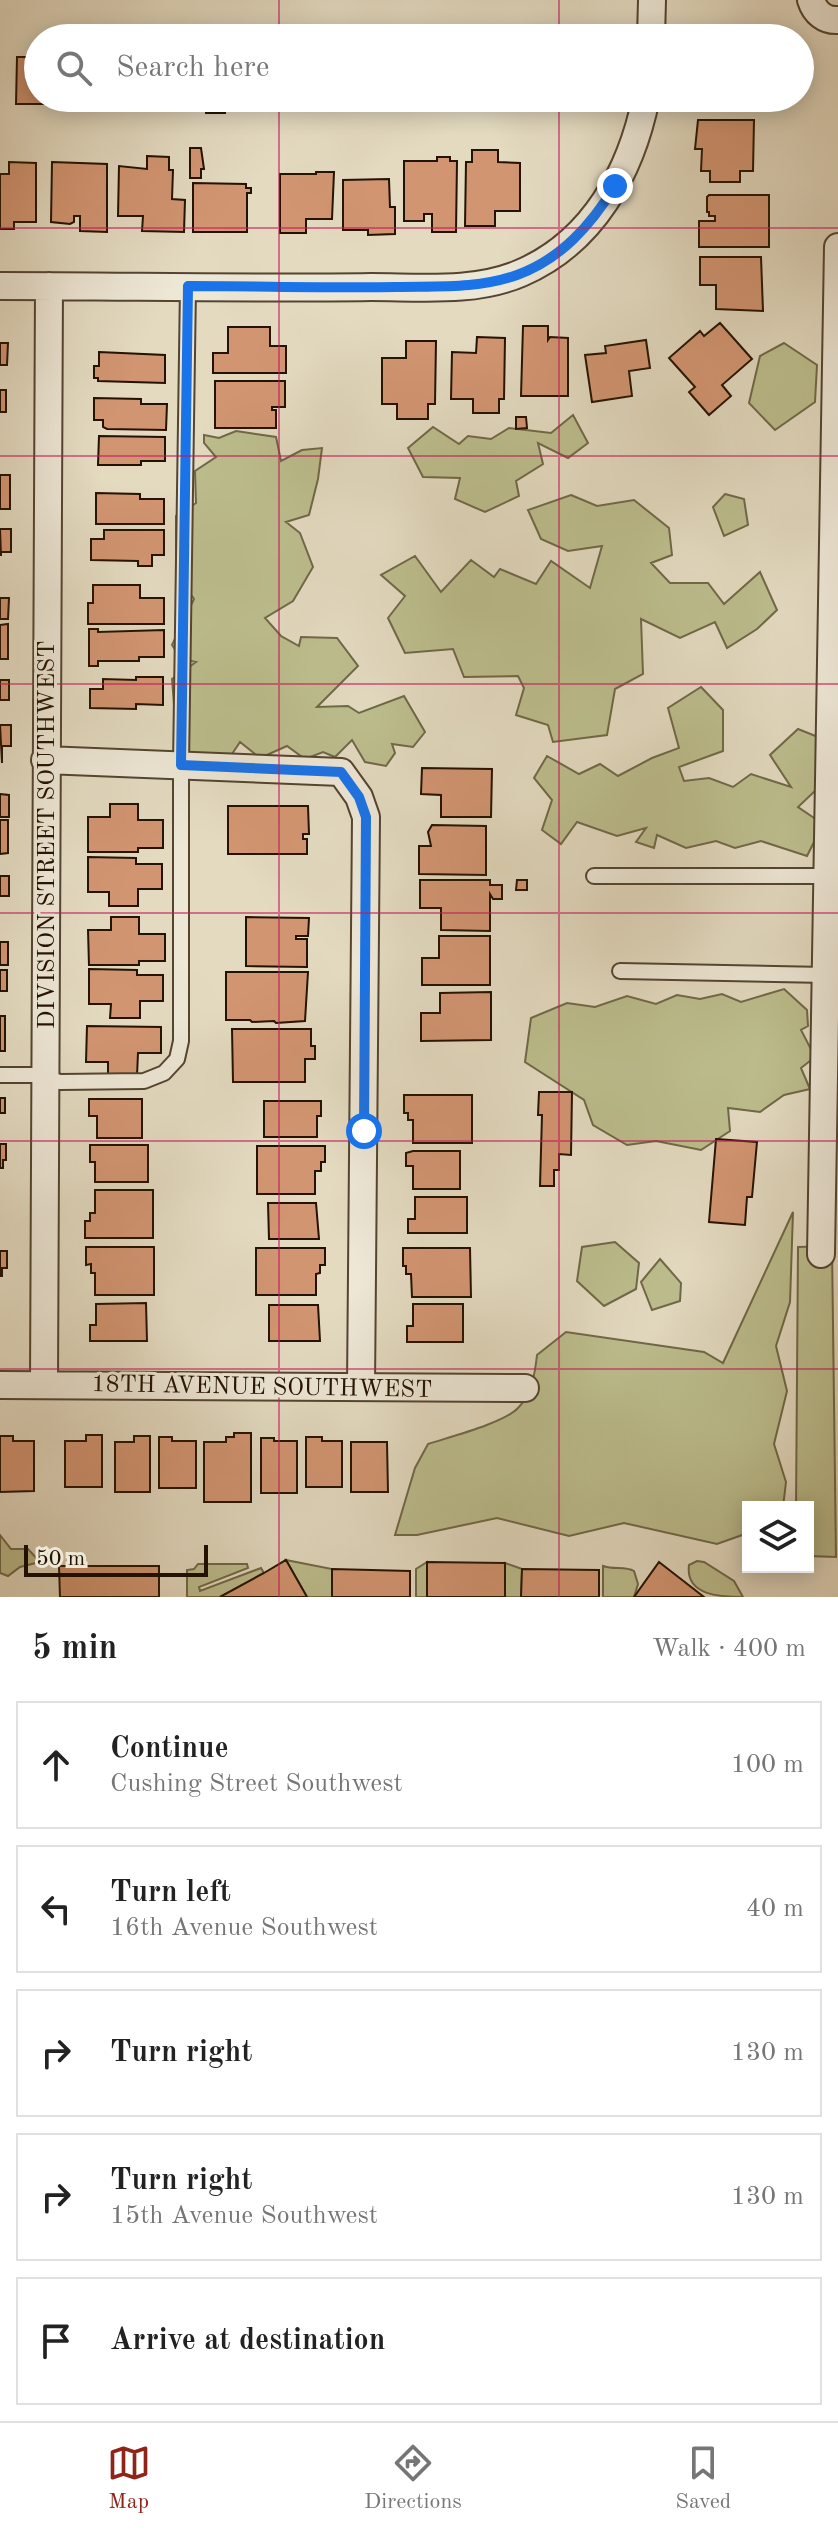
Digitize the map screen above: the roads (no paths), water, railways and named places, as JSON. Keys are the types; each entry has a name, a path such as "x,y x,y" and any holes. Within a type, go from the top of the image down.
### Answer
{"street":[{"path":"651,24 652,0"},
{"path":"811,0 818,13 825,18 838,20"},
{"path":"0,286 480,286 519,274 546,260 576,238 598,214 615,186 639,134 643,112"},
{"path":"821,1254 827,876 834,709 838,247"},
{"name":"DIVISION STREET SOUTHWEST","path":"44,1384 49,286"},
{"path":"45,760 341,772 359,797 366,817 361,1387"},
{"name":"18TH AVENUE SOUTHWEST","path":"0,1385 525,1388"}],"lane":[{"path":"0,1075 35,1075 60,1082 144,1081 164,1073 177,1059 181,1041 181,765 188,286"},
{"path":"594,876 827,876"},
{"path":"620,971 826,975"}]}
